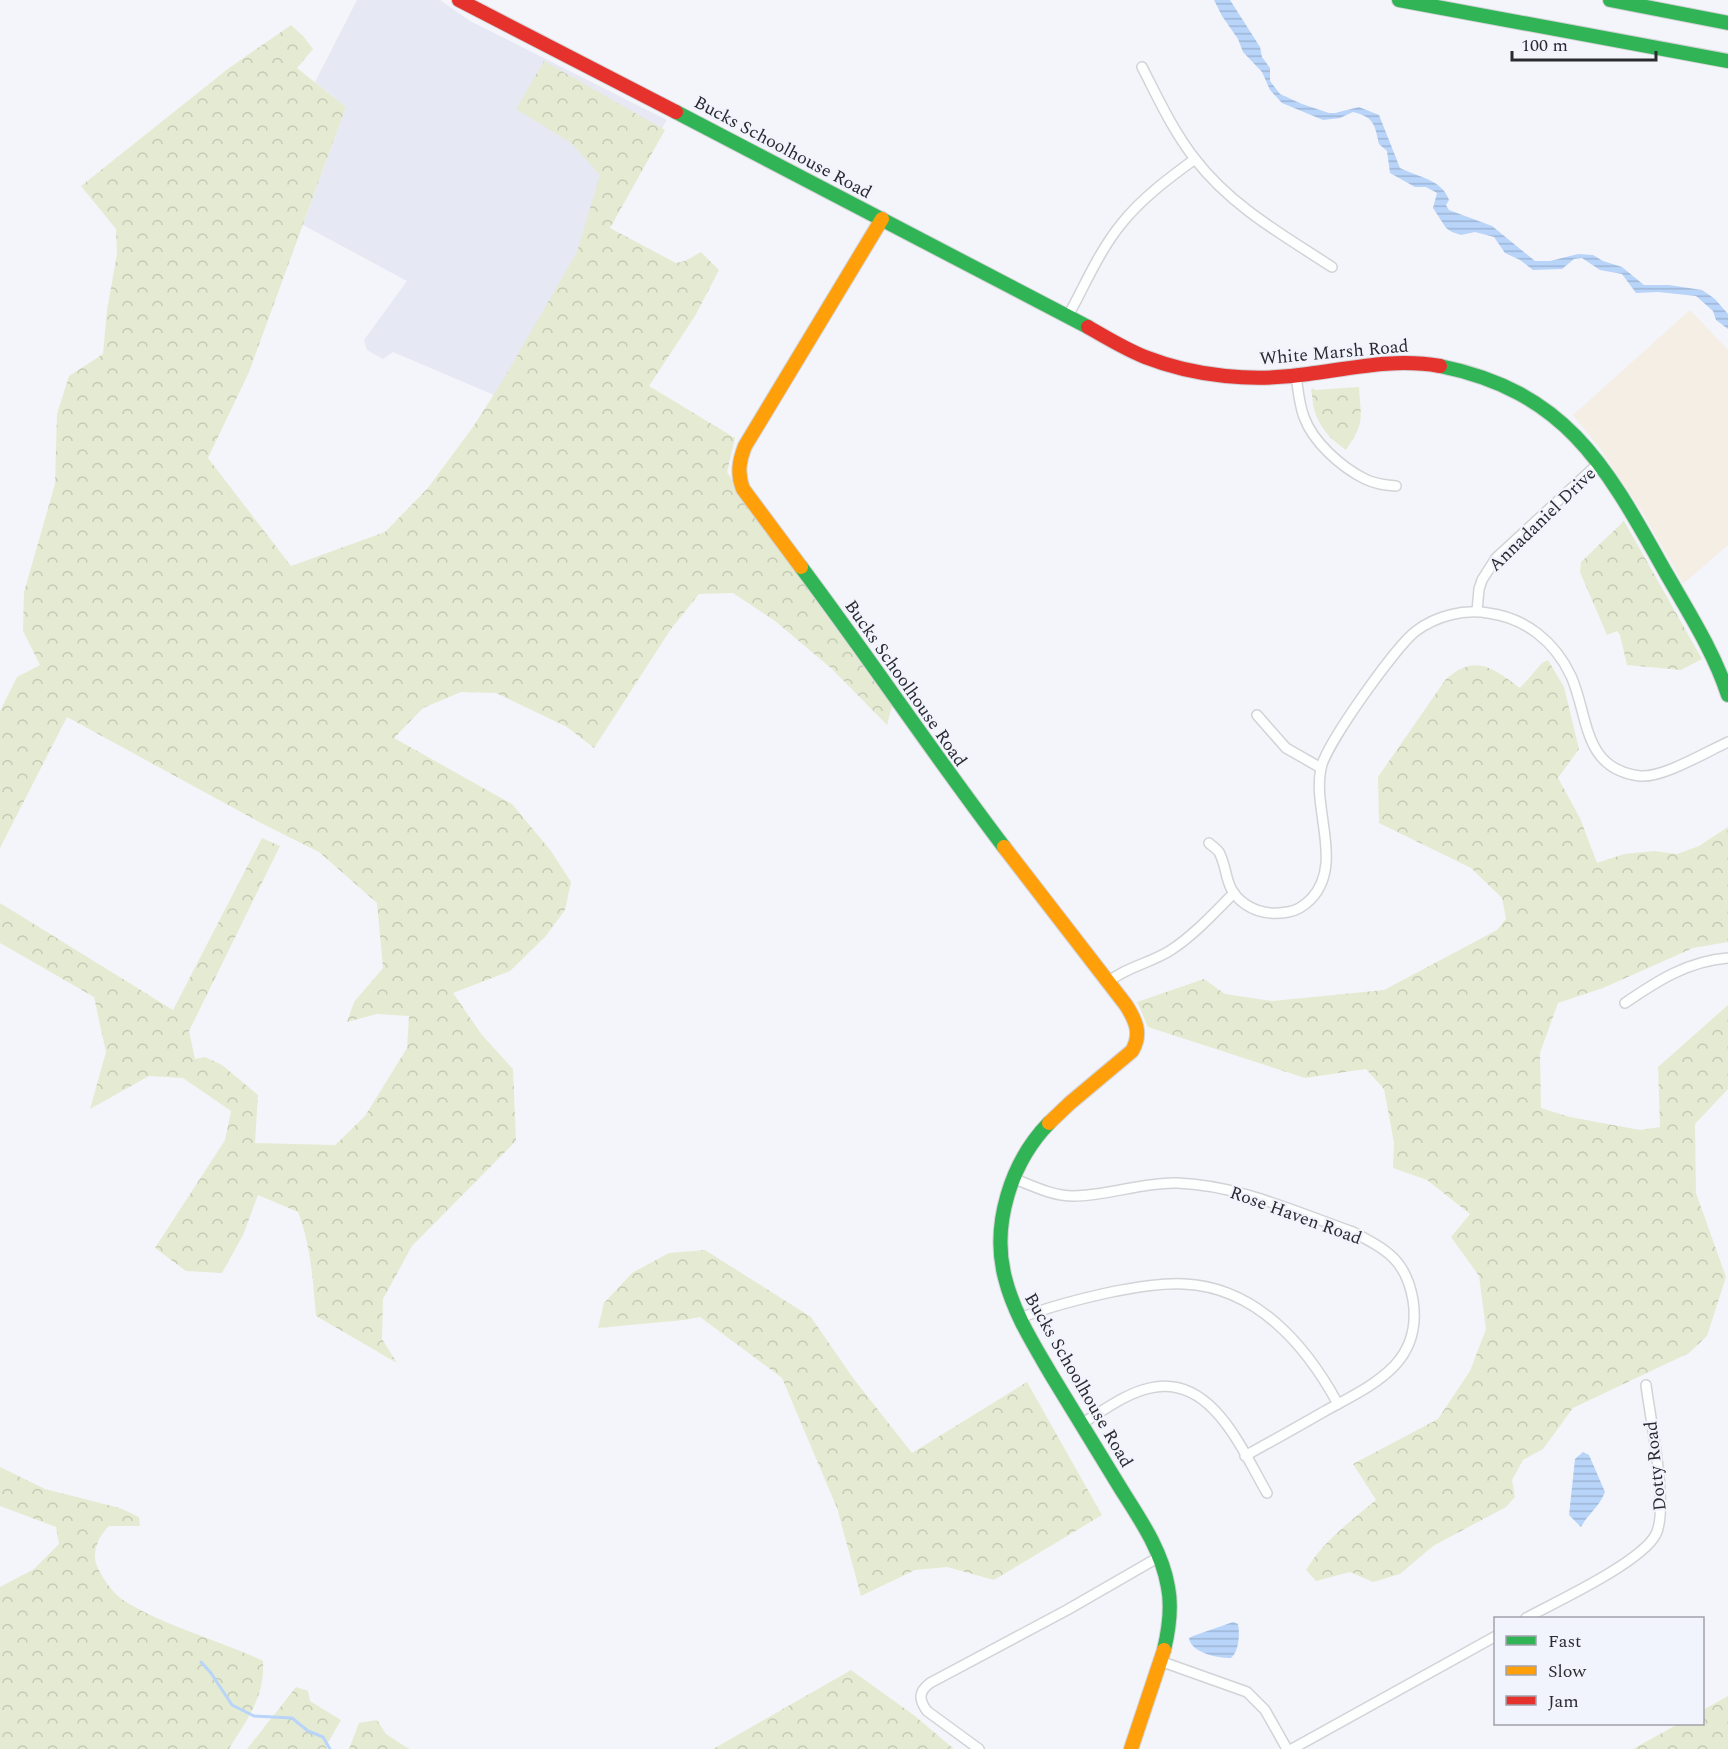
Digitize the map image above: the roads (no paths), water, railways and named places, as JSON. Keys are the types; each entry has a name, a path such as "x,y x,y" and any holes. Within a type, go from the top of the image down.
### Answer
{"main road":[{"name":"Bucks Schoolhouse Road","path":"459,0 882,219 746,446 738,466 739,480 747,495 838,618 951,778 1136,1021 1139,1032 1135,1047 1045,1126 1025,1152 1012,1178 1003,1214 1000,1241 1007,1289 1020,1318 1159,1557 1167,1579 1170,1601 1169,1627 1131,1749"},
{"path":"1400,0 1728,61"},
{"path":"1610,0 1728,23"},
{"name":"White Marsh Road","path":"882,219 1138,355 1157,362 1208,373 1268,378 1394,362 1432,364 1456,370 1511,390 1547,410 1575,434 1600,462 1635,517 1706,642 1719,668 1728,695"}],"street":[{"path":"1142,67 1170,121 1195,159 1234,201 1332,267"},
{"path":"1068,316 1104,250 1122,223 1161,184 1195,159"},
{"path":"1296,376 1303,416 1310,431 1320,443 1345,466 1364,479 1380,485 1396,486"},
{"name":"Annadaniel Drive","path":"1477,611 1482,580 1496,558 1600,462"},
{"path":"1209,843 1219,851 1226,878 1234,893 1244,903 1270,914 1293,912 1306,904 1317,892 1325,875 1326,861 1320,801 1321,768 1332,742 1396,651 1413,633 1441,617 1477,611 1506,616 1526,625 1542,636 1556,651 1572,678 1586,729 1593,744 1602,758 1613,767 1641,776 1659,774 1728,742"},
{"path":"1257,715 1286,748 1321,768"},
{"path":"1108,982 1116,975 1171,950 1194,932 1234,893"},
{"path":"1625,1004 1652,985 1683,968 1709,959 1728,958"},
{"name":"Rose Haven Road","path":"1012,1178 1039,1189 1071,1196 1156,1183 1209,1185 1238,1192 1353,1232 1386,1251 1396,1260 1406,1272 1415,1313 1415,1324 1405,1353 1385,1376 1245,1456"},
{"path":"1020,1318 1047,1307 1145,1285 1186,1284 1222,1291 1246,1302 1280,1325 1311,1362 1338,1404"},
{"name":"Dotty Road","path":"1528,1617 1628,1562 1646,1548 1657,1533 1662,1510 1646,1385"},
{"path":"1082,1424 1139,1391 1174,1387 1198,1396 1215,1409 1267,1493"},
{"path":"979,1749 927,1711 920,1697 922,1690 930,1683 1067,1610 1159,1557"},
{"path":"1160,1661 1247,1692 1265,1710 1289,1749 1494,1637"}],"water":[{"path":"1214,0 1230,0 1260,47 1262,57 1270,68 1270,81 1280,94 1329,113 1359,107 1379,115 1400,168 1441,187 1449,200 1446,205 1449,210 1492,226 1535,261 1550,261 1578,254 1593,255 1622,267 1644,285 1669,285 1702,290 1715,299 1728,314 1728,329 1716,320 1713,311 1696,296 1658,292 1636,293 1622,274 1600,270 1582,258 1574,259 1562,269 1533,270 1520,260 1505,253 1494,237 1475,232 1461,235 1452,232 1446,228 1433,208 1437,193 1426,187 1415,187 1390,173 1387,151 1379,144 1375,127 1369,119 1353,112 1340,118 1323,120 1282,103 1270,90 1262,72 1243,52 1238,39"},
{"path":"1583,1452 1589,1455 1605,1492 1581,1527 1569,1515 1575,1459"},
{"path":"1233,1622 1238,1624 1239,1637 1236,1651 1231,1658 1206,1654 1191,1643 1189,1638 1193,1636"}],"waterway":[{"path":"201,1662 232,1705 254,1716 292,1718 308,1731 323,1737 330,1749"}]}
